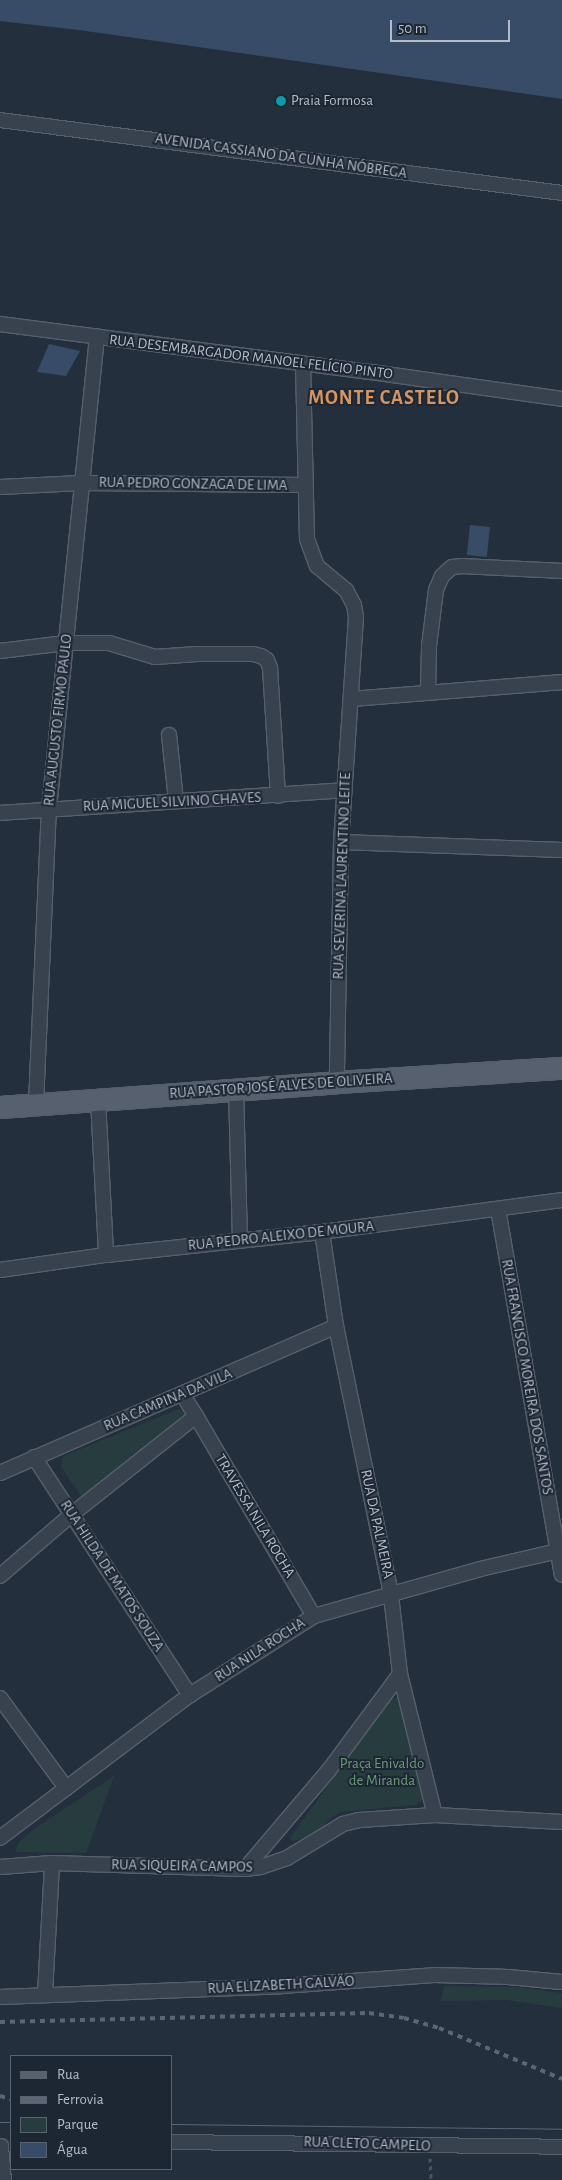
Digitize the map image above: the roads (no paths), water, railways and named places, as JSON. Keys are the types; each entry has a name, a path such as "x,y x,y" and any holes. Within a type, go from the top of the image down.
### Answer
{"main road":[{"name":"RUA PASTOR JOSÉ ALVES DE OLIVEIRA","path":"0,1107 236,1089 562,1068"}],"street":[{"name":"AVENIDA CASSIANO DA CUNHA NÓBREGA","path":"0,120 562,193"},
{"name":"RUA DESEMBARGADOR MANOEL FELÍCIO PINTO","path":"0,324 562,399"},
{"name":"RUA AUGUSTO FIRMO PAULO","path":"36,1104 49,809 97,336"},
{"name":"RUA SEVERINA LAURENTINO LEITE","path":"303,364 304,485 307,539 311,555 317,566 346,590 352,600 356,617 352,700 340,842 337,1082"},
{"name":"RUA PEDRO GONZAGA DE LIMA","path":"0,487 81,483 304,485"},
{"path":"428,692 429,646 436,590 442,576 452,567 463,566 562,571"},
{"path":"0,650 66,643 109,643 155,657 197,654 253,654 267,660 270,668 278,796"},
{"path":"352,700 562,682"},
{"path":"169,735 176,802"},
{"name":"RUA MIGUEL SILVINO CHAVES","path":"0,813 278,796 344,790"},
{"path":"340,842 562,850"},
{"path":"236,1089 240,1240"},
{"path":"98,1100 106,1256"},
{"name":"RUA PEDRO ALEIXO DE MOURA","path":"0,1270 240,1240 322,1232 562,1200"},
{"name":"RUA FRANCISCO MOREIRA DOS SANTOS","path":"498,1209 560,1551 562,1574"},
{"name":"RUA DA PALMEIRA","path":"322,1232 336,1326 391,1594 400,1674 435,1815"},
{"name":"RUA CAMPINA DA VILA","path":"0,1472 336,1326"},
{"name":"TRAVESSA NILA ROCHA","path":"182,1394 314,1616"},
{"path":"0,1576 71,1515 196,1416"},
{"name":"RUA HILDA DE MATOS SOUZA","path":"34,1457 190,1695"},
{"name":"RUA NILA ROCHA","path":"0,1838 190,1695 314,1616 480,1569 560,1551"},
{"path":"245,1870 329,1770 400,1674"},
{"path":"0,1698 66,1788"},
{"name":"RUA SIQUEIRA CAMPOS","path":"0,1867 52,1864 245,1870 288,1858 350,1822 435,1815 562,1822"},
{"path":"45,1994 52,1864"},
{"name":"RUA ELIZABETH GALVÃO","path":"0,1997 282,1986 434,1975 508,1977 562,1982"},
{"name":"RUA CLETO CAMPELO","path":"172,2142 562,2147"},
{"path":"4,2146 4,2180"}],"water":[{"path":"0,0 562,0 562,99 79,30 0,21"},
{"path":"49,344 80,351 66,376 37,372"},
{"path":"470,525 490,527 487,557 467,555"}],"tram line":[{"path":"0,2122 10,2122"},
{"path":"172,2124 562,2129"}],"railway":[{"path":"0,2022 369,2013 404,2018 439,2028 562,2079"},
{"path":"0,2096 10,2099"}],"place":[{"name":"Praia Formosa","path":"281,101"}],"district":[{"name":"MONTE CASTELO","path":"384,398"}],"park label":[{"name":"Praça Enivaldo de Miranda","path":"382,1772"}]}
